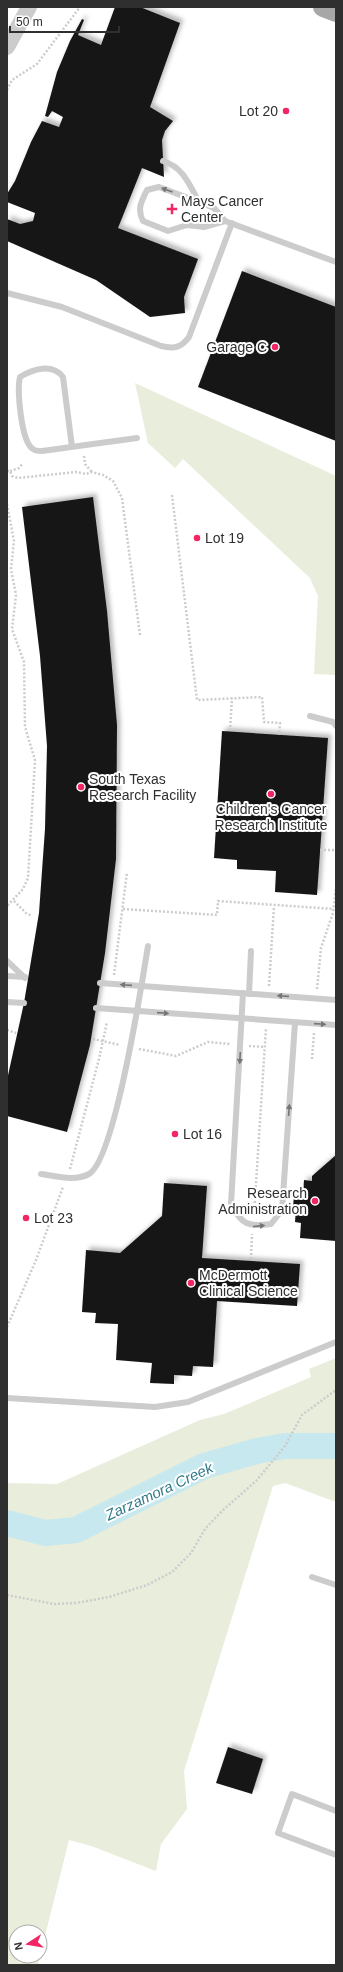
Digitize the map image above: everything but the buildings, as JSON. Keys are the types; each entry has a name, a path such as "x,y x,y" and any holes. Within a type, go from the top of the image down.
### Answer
{"main road":[{"path":"323,7 336,12"}],"street":[{"path":"7,48 29,7"}],"lane":[{"path":"163,161 174,164 181,172 199,202"},
{"path":"225,221 204,227 187,225 168,231 143,221 139,213 141,202 147,190 159,187 214,208 225,221 232,224 336,262"},
{"path":"7,293 62,307 161,346 172,349 183,346 189,337 232,224"},
{"path":"72,447 63,377 58,371 49,368 36,369 20,377 18,386 24,435 28,444 34,450 42,451 72,447 138,438"},
{"path":"310,716 333,722 336,726"},
{"path":"41,1174 73,1179 90,1174 101,1159 121,1094 148,946"},
{"path":"251,951 242,1019 231,1204 239,1219 253,1227 271,1224 282,1210 295,1023"},
{"path":"7,961 27,978 7,976"},
{"path":"100,983 336,1000"},
{"path":"7,1002 21,1003 7,1008"},
{"path":"96,1008 336,1025"},
{"path":"7,1398 155,1407 188,1402 336,1342"},
{"path":"312,1577 336,1585"},
{"path":"336,1811 292,1794 278,1833 336,1855"}],"path":[{"path":"7,90 12,80 37,64 80,7"},
{"path":"84,456 85,464 92,472 113,480 122,498 140,635"},
{"path":"23,463 19,468 8,471 12,476 18,478 76,472 86,474 92,472"},
{"path":"172,495 197,700 262,697 264,722 280,723 279,735"},
{"path":"7,504 14,541 11,569 16,595 12,629 24,662 25,726 35,760 28,878 23,889 14,901 7,906"},
{"path":"230,731 232,698"},
{"path":"320,850 336,850"},
{"path":"114,976 127,872"},
{"path":"317,999 321,948 334,909 336,887"},
{"path":"14,901 26,913 32,916"},
{"path":"123,909 217,915 218,901 334,909"},
{"path":"268,995 274,906"},
{"path":"251,1260 266,1021"},
{"path":"312,1059 315,1024"},
{"path":"7,1030 16,1033"},
{"path":"93,1039 118,1045"},
{"path":"142,1049 176,1056 208,1042 264,1048"},
{"path":"7,1595 54,1604 76,1603 109,1597 147,1585 172,1572 191,1554 205,1529 222,1511 256,1481 276,1457 285,1446 302,1415 336,1390"}],"green space":[{"path":"135,383 336,476 336,675 314,674 318,596 310,578 183,459 175,468 148,443"},
{"path":"336,1358 336,1502 285,1483 273,1486 184,1771 187,1809 161,1844 156,1871 91,1846 69,1840 48,1925 8,1924 8,1964 38,1964 7,1965 7,1483 57,1484 200,1420 224,1414 311,1377 309,1369"}],"waterway":[{"name":"Zarzamora Creek","path":"7,1523 45,1533 76,1530 204,1466 257,1451 285,1446 336,1446"}],"place":[{"name":"Lot 20","path":"286,111"},
{"name":"Mays Cancer Center","path":"172,209"},
{"name":"Garage C","path":"275,347"},
{"name":"Lot 19","path":"197,538"},
{"name":"South Texas Research Facility","path":"81,787"},
{"name":"Children's Cancer Research Institute","path":"271,794"},
{"name":"Lot 16","path":"175,1134"},
{"name":"Research Administration","path":"315,1201"},
{"name":"Lot 23","path":"26,1218"},
{"name":"McDermott Clinical Science","path":"191,1283"}]}
